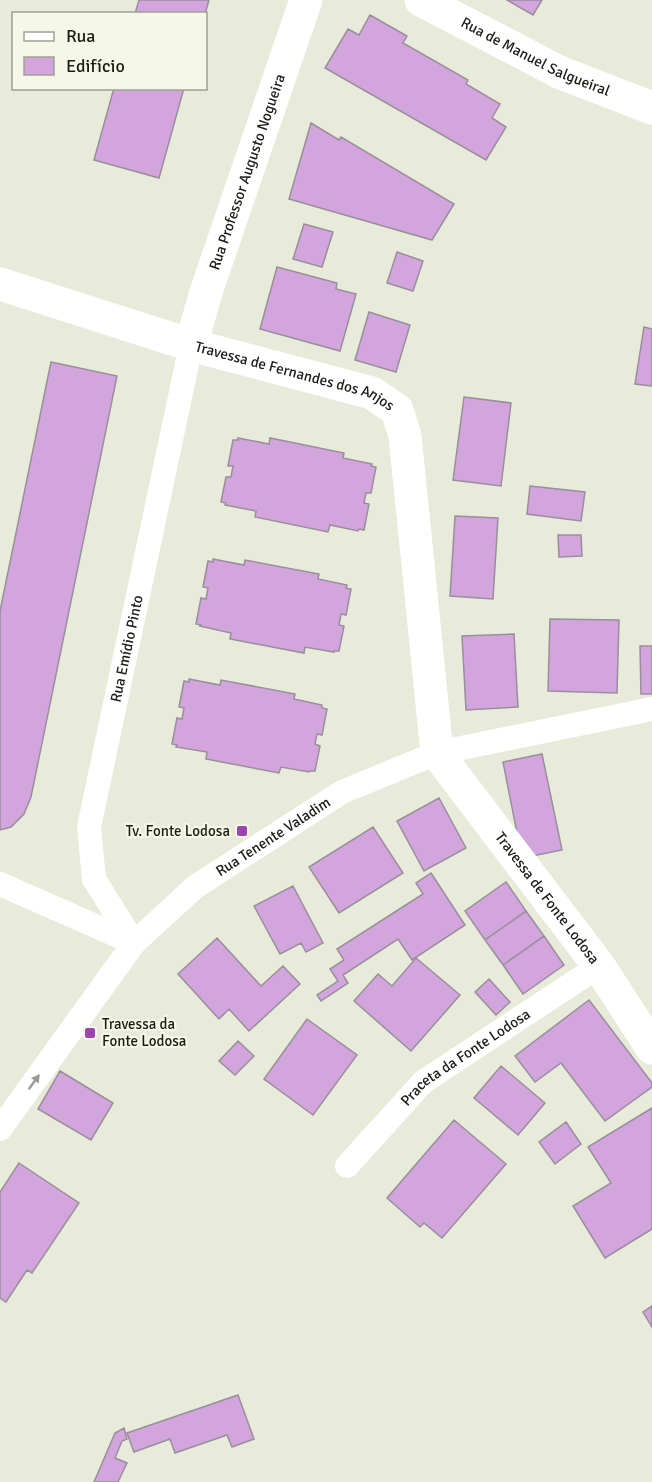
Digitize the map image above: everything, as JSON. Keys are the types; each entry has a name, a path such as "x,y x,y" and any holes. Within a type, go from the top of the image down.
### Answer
{"street":[{"name":"Rua Professor Augusto Nogueira","path":"191,345 206,292 306,0"},
{"name":"Rua de Manuel Salgueiral","path":"421,0 559,72 652,108"},
{"name":"Travessa de Fernandes dos Anjos","path":"0,284 191,345 372,393 397,410 405,436 437,753"},
{"name":"Rua Emídio Pinto","path":"134,943 94,879 89,827 191,345"},
{"name":"Rua Tenente Valadim","path":"0,1129 134,943 195,887 342,792 437,753 652,709"},
{"name":"Travessa de Fonte Lodosa","path":"437,753 599,966 652,1047"},
{"path":"0,885 134,943"},
{"name":"Praceta da Fonte Lodosa","path":"346,1166 423,1082 599,966"}],"building":[{"path":"139,0 209,0 206,12 136,12"},
{"path":"507,0 542,0 533,15"},
{"path":"370,15 407,36 403,43 468,80 466,84 500,104 492,118 506,127 486,160 325,68 348,29 359,35"},
{"path":"113,90 183,90 159,178 94,160"},
{"path":"311,123 339,140 341,137 454,204 432,240 289,199"},
{"path":"304,224 333,232 322,267 293,259"},
{"path":"397,252 423,261 413,291 387,283"},
{"path":"277,267 337,283 336,289 356,294 340,351 260,329"},
{"path":"369,312 410,325 396,372 355,360"},
{"path":"644,327 652,329 652,386 635,384"},
{"path":"51,362 117,376 31,797 24,814 11,827 0,830 0,611"},
{"path":"464,397 511,403 501,486 453,480"},
{"path":"238,438 269,444 270,438 344,453 343,458 372,464 371,466 376,467 371,493 366,493 364,503 369,504 364,530 359,529 358,531 330,525 328,532 255,517 256,511 225,505 226,503 221,502 226,477 231,477 233,466 228,466 233,440 238,440"},
{"path":"530,486 585,492 581,521 527,514"},
{"path":"455,516 498,518 493,599 450,596"},
{"path":"558,535 581,535 582,556 559,557"},
{"path":"213,559 244,565 245,560 319,574 318,579 347,585 346,588 351,589 346,615 341,614 339,625 344,626 339,651 305,647 304,653 230,639 231,633 196,624 201,598 206,599 208,588 203,587 208,561 213,562"},
{"path":"550,619 619,620 617,693 548,691"},
{"path":"514,634 518,707 466,710 462,636"},
{"path":"640,646 652,646 652,694 641,694"},
{"path":"189,679 220,685 221,680 295,694 294,699 322,705 322,708 327,709 322,735 317,734 315,744 320,746 315,771 281,767 279,773 206,759 207,752 176,747 177,745 172,744 177,718 182,719 184,708 179,707 184,681 189,682"},
{"path":"542,754 562,850 522,858 503,762"},
{"path":"439,798 466,848 424,871 397,821"},
{"path":"373,827 403,873 339,913 309,867"},
{"path":"431,873 465,925 412,960 398,939 343,975 348,983 321,1001 317,995 338,981 330,969 344,960 337,949 423,894 416,883"},
{"path":"506,882 526,911 485,940 465,911"},
{"path":"293,886 323,943 306,952 301,943 280,954 254,906"},
{"path":"526,911 544,936 503,965 485,940"},
{"path":"544,936 564,965 523,994 503,965"},
{"path":"217,938 261,986 283,966 300,984 249,1031 229,1009 219,1019 178,974"},
{"path":"416,958 460,995 411,1051 354,1001 378,974 392,986"},
{"path":"489,979 510,1002 496,1015 475,992"},
{"path":"589,1000 652,1083 652,1087 605,1121 561,1063 535,1082 515,1056"},
{"path":"307,1019 357,1055 313,1115 264,1079"},
{"path":"238,1041 254,1056 235,1075 219,1061"},
{"path":"501,1066 545,1103 518,1135 474,1098"},
{"path":"60,1071 113,1103 91,1140 38,1109"},
{"path":"652,1108 652,1229 605,1258 573,1206 611,1183 588,1147"},
{"path":"454,1120 506,1164 442,1238 424,1223 420,1227 387,1198"},
{"path":"566,1122 581,1144 555,1164 539,1142"},
{"path":"19,1163 79,1203 32,1273 27,1270 6,1302 0,1298 0,1192"},
{"path":"652,1306 652,1327 643,1312"},
{"path":"238,1395 254,1439 232,1447 227,1435 175,1453 170,1439 134,1452 127,1433"},
{"path":"124,1428 127,1439 122,1441 115,1458 127,1463 118,1482 94,1482 115,1433"}],"place":[{"name":"Tv. Fonte Lodosa","path":"242,831"},
{"name":"Travessa da Fonte Lodosa","path":"90,1033"}]}
